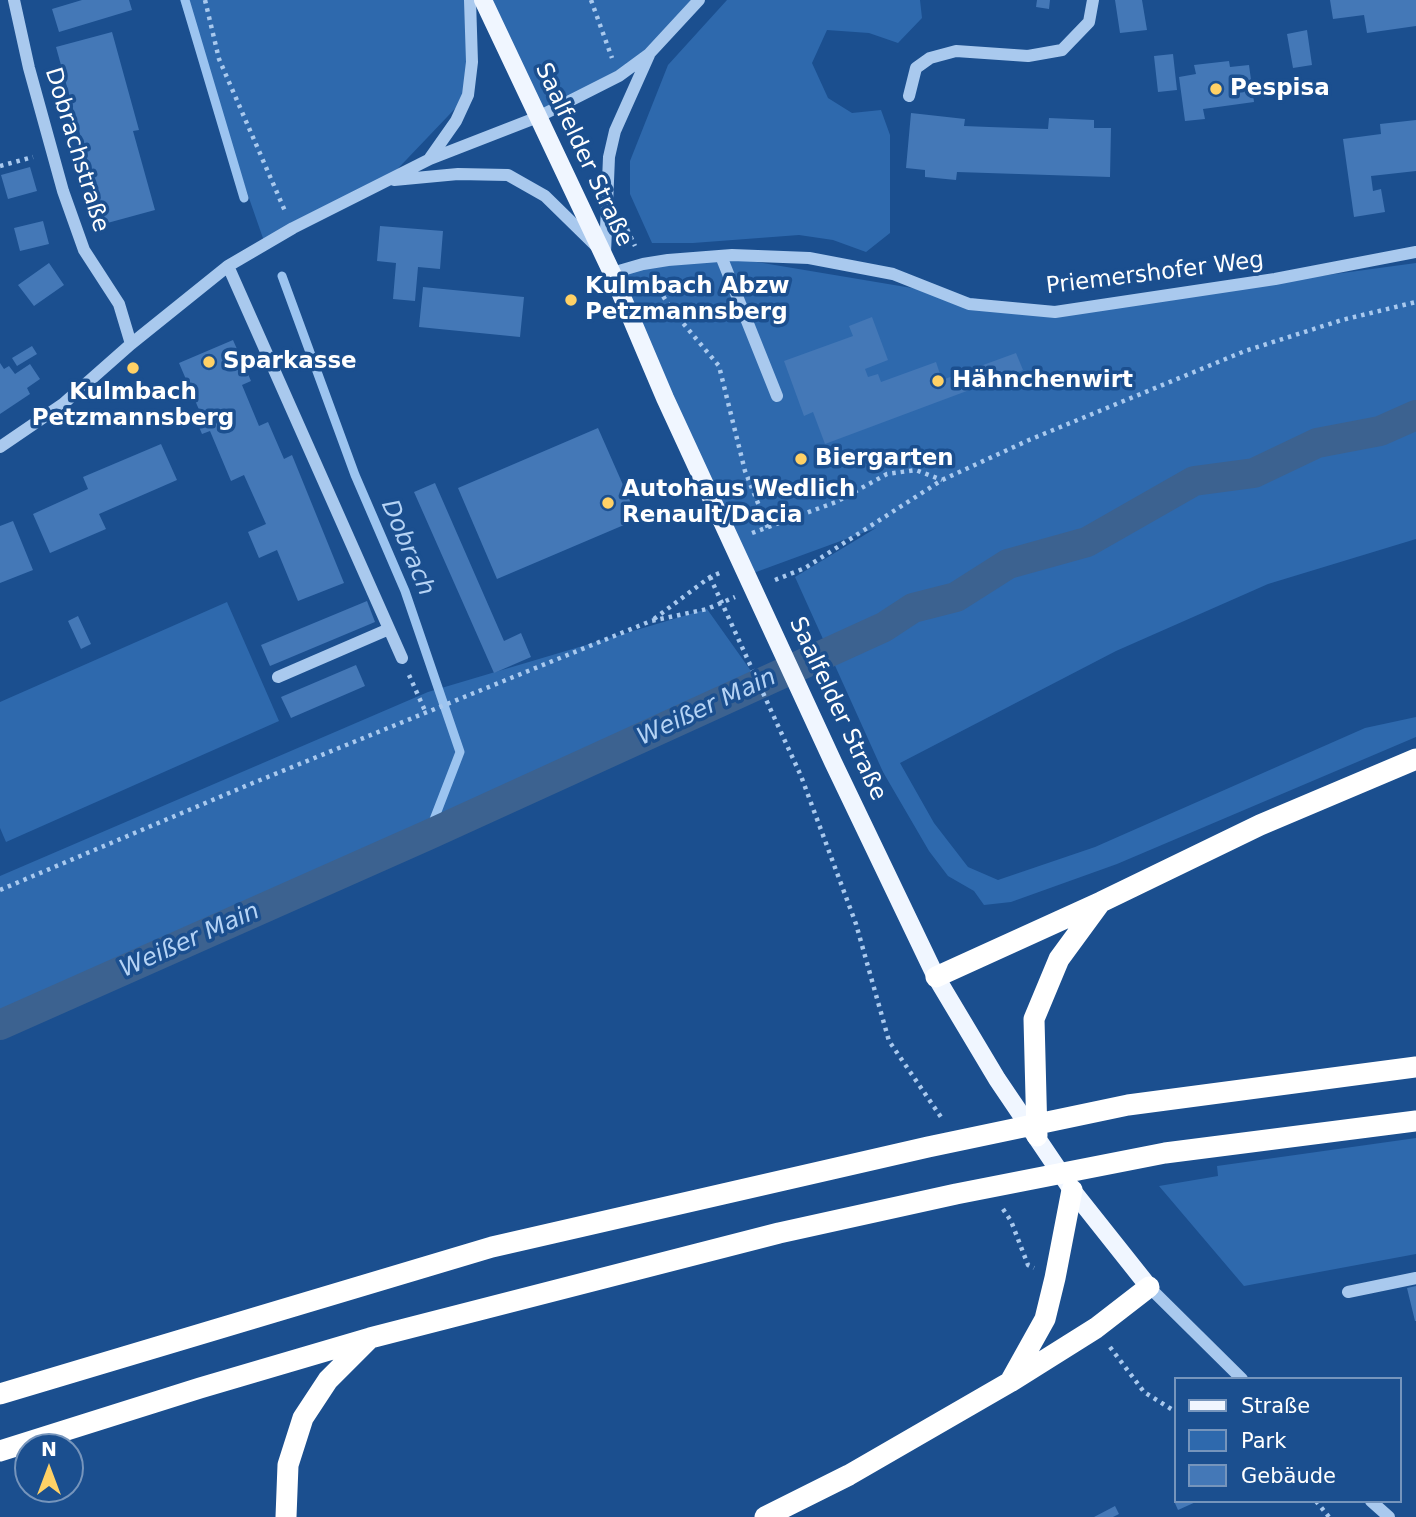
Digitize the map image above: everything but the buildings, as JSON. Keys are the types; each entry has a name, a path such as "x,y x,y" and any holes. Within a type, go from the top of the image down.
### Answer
{"highway":[{"path":"936,977 1101,902 1260,825 1416,759"},
{"path":"1037,1137 1034,1019 1059,959 1101,902"},
{"path":"0,1394 492,1247 928,1147 1128,1105 1414,1066"},
{"path":"0,1451 370,1338 779,1233 956,1194 1165,1153 1416,1121"},
{"path":"1010,1382 1045,1319 1072,1191"},
{"path":"765,1517 849,1475 1010,1382 1096,1328 1149,1287"},
{"path":"286,1517 288,1465 303,1418 328,1380 370,1338"}],"main road":[{"name":"Saalfelder Straße","path":"483,0 606,261 745,578 936,977 997,1079 1072,1191 1149,1287"}],"street":[{"name":"Dobrachstraße","path":"14,0 63,191 84,250 119,304 131,344"},
{"path":"430,159 456,121 468,95 472,62 470,0"},
{"path":"0,447 63,404 131,344 228,266 293,228 430,159 538,117 619,76 649,54 699,0"},
{"path":"909,96 916,68 930,58 956,51 1028,56 1062,50 1089,22 1093,0"},
{"path":"606,261 609,157 615,131 649,54"},
{"path":"387,180 458,174 508,176 545,196 606,261"},
{"name":"Priemershofer Weg","path":"606,261 643,264 721,256 809,258 893,274 969,304 1055,312 1275,279 1416,252"},
{"path":"721,256 777,396"},
{"path":"228,266 402,658"},
{"path":"278,677 389,629"},
{"path":"1348,1292 1416,1278"},
{"name":"Saalfelder Straße","path":"1149,1287 1240,1377"},
{"path":"1373,1503 1389,1517"}],"path":[{"path":"205,0 219,59 293,228"},
{"path":"591,0 619,76"},
{"path":"0,166 52,152"},
{"path":"624,224 643,264 672,310 716,367 746,471 768,528 836,502 887,474 916,470 943,480"},
{"path":"768,583 805,568 943,480 1029,440 1245,351 1342,320 1416,302"},
{"path":"651,621 709,577 745,578"},
{"path":"709,577 801,776"},
{"path":"0,890 248,785 651,621 707,609 745,578"},
{"path":"402,658 426,713"},
{"path":"1318,1503 1329,1517"}],"green space":[{"path":"180,0 469,0 468,95 387,180 265,244"},
{"path":"478,0 694,0 649,54 538,117"},
{"path":"727,0 920,0 922,18 898,43 869,33 827,30 812,63 828,98 852,113 881,110 890,135 890,233 866,252 833,240 799,235 693,243 652,243 630,194 630,161 668,65"},
{"path":"721,256 1055,312 1416,263 1416,539 1268,584 1116,651 900,763 934,823 968,867 998,880 1095,847 1365,728 1416,717 1416,737 1117,864 1011,902 984,905 974,891 948,876 929,851 883,772 795,577 876,528 748,575 612,273"},
{"path":"227,602 279,721 6,842 0,828 0,702"},
{"path":"707,609 756,678 0,1018 0,876 428,692"},
{"path":"1416,1138 1416,1254 1244,1286 1159,1186 1218,1176 1217,1166"}],"waterway":[{"name":"Dobrach","path":"185,0 244,198"},
{"name":"Dobrach","path":"282,276 355,475 405,591 460,752 428,835"},
{"name":"Weißer Main","path":"0,1025 428,835 884,627 913,608 956,597 1008,564 1087,542 1194,481 1254,473 1317,443 1380,431 1416,415"}],"place":[{"name":"Pespisa","path":"1216,89"},
{"name":"Kulmbach Abzw Petzmannsberg","path":"571,300"},
{"name":"Sparkasse","path":"209,362"},
{"name":"Kulmbach Petzmannsberg","path":"133,368"},
{"name":"Hähnchenwirt","path":"938,381"},
{"name":"Biergarten","path":"801,459"},
{"name":"Autohaus Wedlich Renault/Dacia","path":"608,503"}]}
